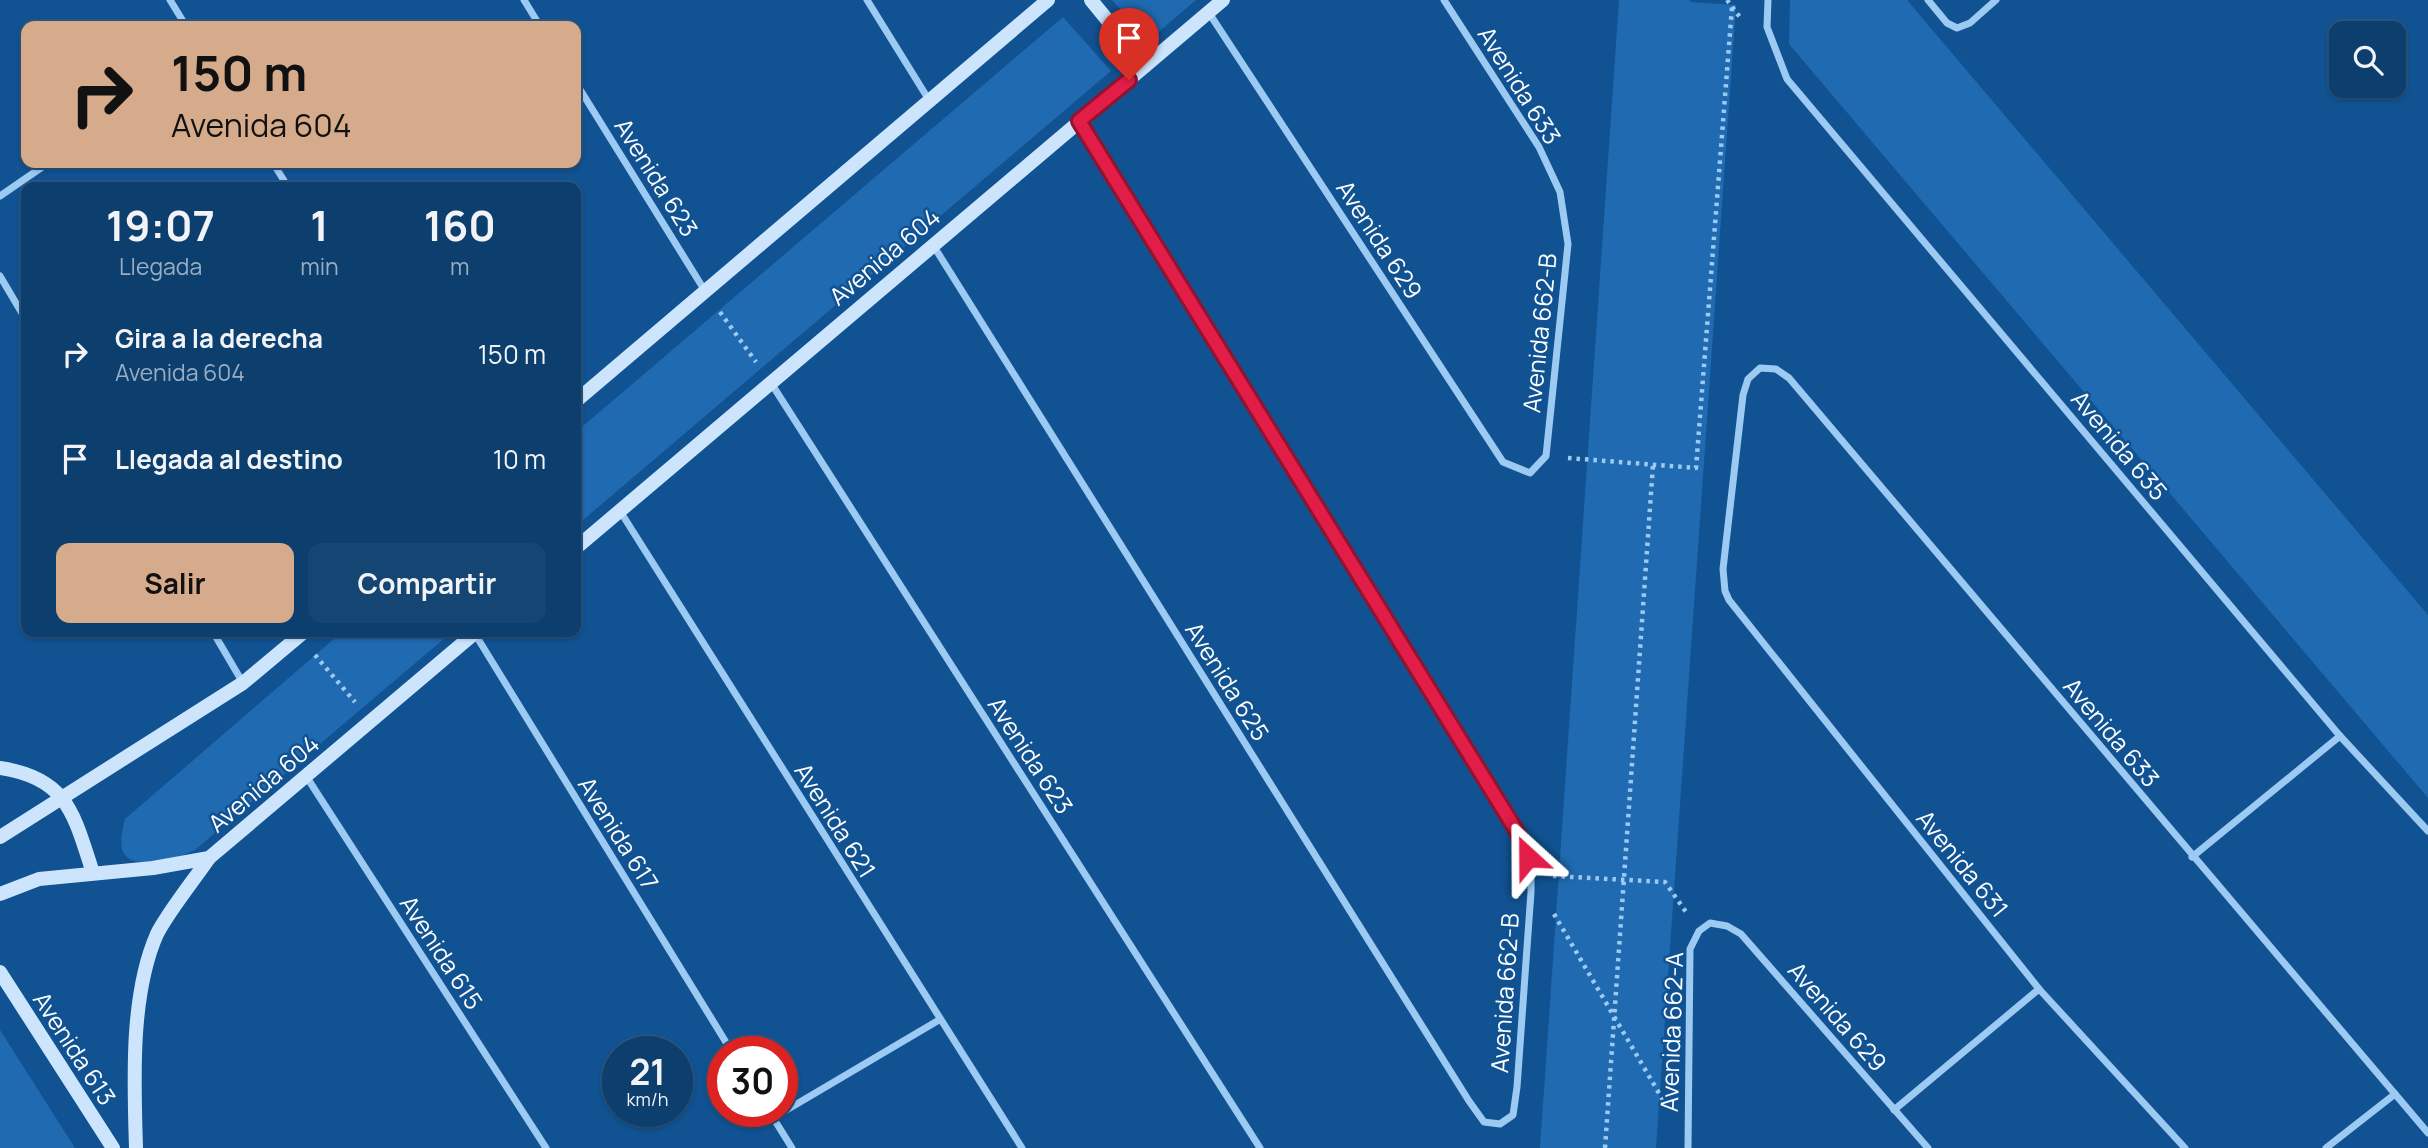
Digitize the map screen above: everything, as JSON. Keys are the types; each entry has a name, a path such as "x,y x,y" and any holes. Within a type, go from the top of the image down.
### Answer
{"street":[{"path":"170,0 184,21"},
{"path":"524,0 537,21"},
{"path":"867,0 929,101"},
{"path":"581,397 1048,0"},
{"path":"1091,0 1145,66"},
{"name":"Avenida 604","path":"581,544 1223,0"},
{"name":"Avenida 633","path":"1444,0 1539,147 1560,192"},
{"name":"Avenida 635","path":"1768,0 1767,27 1787,79 2340,736 2428,831"},
{"path":"1928,0 1947,23 1957,28 1969,23 1996,0"},
{"name":"Avenida 629","path":"1208,12 1503,462 1530,473 1546,456"},
{"name":"Avenida 623","path":"581,91 705,291"},
{"name":"Avenida 662-B","path":"1079,121 1516,830 1528,857 1531,874 1513,1115 1500,1124"},
{"path":"0,195 40,168"},
{"name":"Avenida 662-B","path":"1546,456 1568,244 1560,192"},
{"name":"Avenida 625","path":"933,245 1469,1101 1483,1122 1500,1124"},
{"path":"0,276 21,312"},
{"name":"Avenida 633","path":"1760,368 1776,369 1789,379 2428,1133"},
{"name":"Avenida 631","path":"1760,368 1748,379 1743,395 1723,569 1725,591 1735,608 2039,989 2185,1148"},
{"name":"Avenida 623","path":"771,383 1260,1148"},
{"name":"Avenida 621","path":"620,511 1022,1148"},
{"path":"216,637 243,682"},
{"path":"0,837 243,682 297,637"},
{"name":"Avenida 604","path":"0,894 39,879 153,868 209,858 470,637"},
{"name":"Avenida 617","path":"477,637 722,1036"},
{"path":"2192,857 2340,736"},
{"path":"0,768 16,770 44,780 64,798 93,873"},
{"name":"Avenida 615","path":"306,776 546,1148"},
{"path":"136,1148 135,1099 140,989 158,933 209,858"},
{"name":"Avenida 629","path":"1710,923 1727,926 1741,934 1927,1148"},
{"name":"Avenida 662-A","path":"1687,1144 1690,949 1699,931 1710,923"},
{"name":"Avenida 613","path":"0,972 113,1148"},
{"path":"1894,1110 2039,989"},
{"path":"798,1100 939,1020"},
{"path":"2326,1148 2395,1094"},
{"path":"779,1127 792,1148"}],"path":[{"path":"1546,456 1696,468 1732,7"},
{"path":"705,291 771,383"},
{"path":"1605,1148 1653,465"},
{"path":"303,637 371,721"},
{"path":"1531,874 1665,882 1699,931"},
{"path":"1531,874 1687,1144"}],"shaded area":[{"path":"1112,0 1196,0 1148,41"},
{"path":"1619,0 1689,0 1736,5 1656,1148 1540,1148"},
{"path":"1790,0 1907,0 2428,615 2428,798 1789,44"},
{"path":"1063,17 1111,71 581,522 581,428"},
{"path":"336,637 446,637 195,850 152,862 132,860 123,852 121,838 125,819"},
{"path":"0,1030 75,1148 0,1148"}],"route":[{"path":"1129,80 1079,121 1516,830 1528,857"}]}
